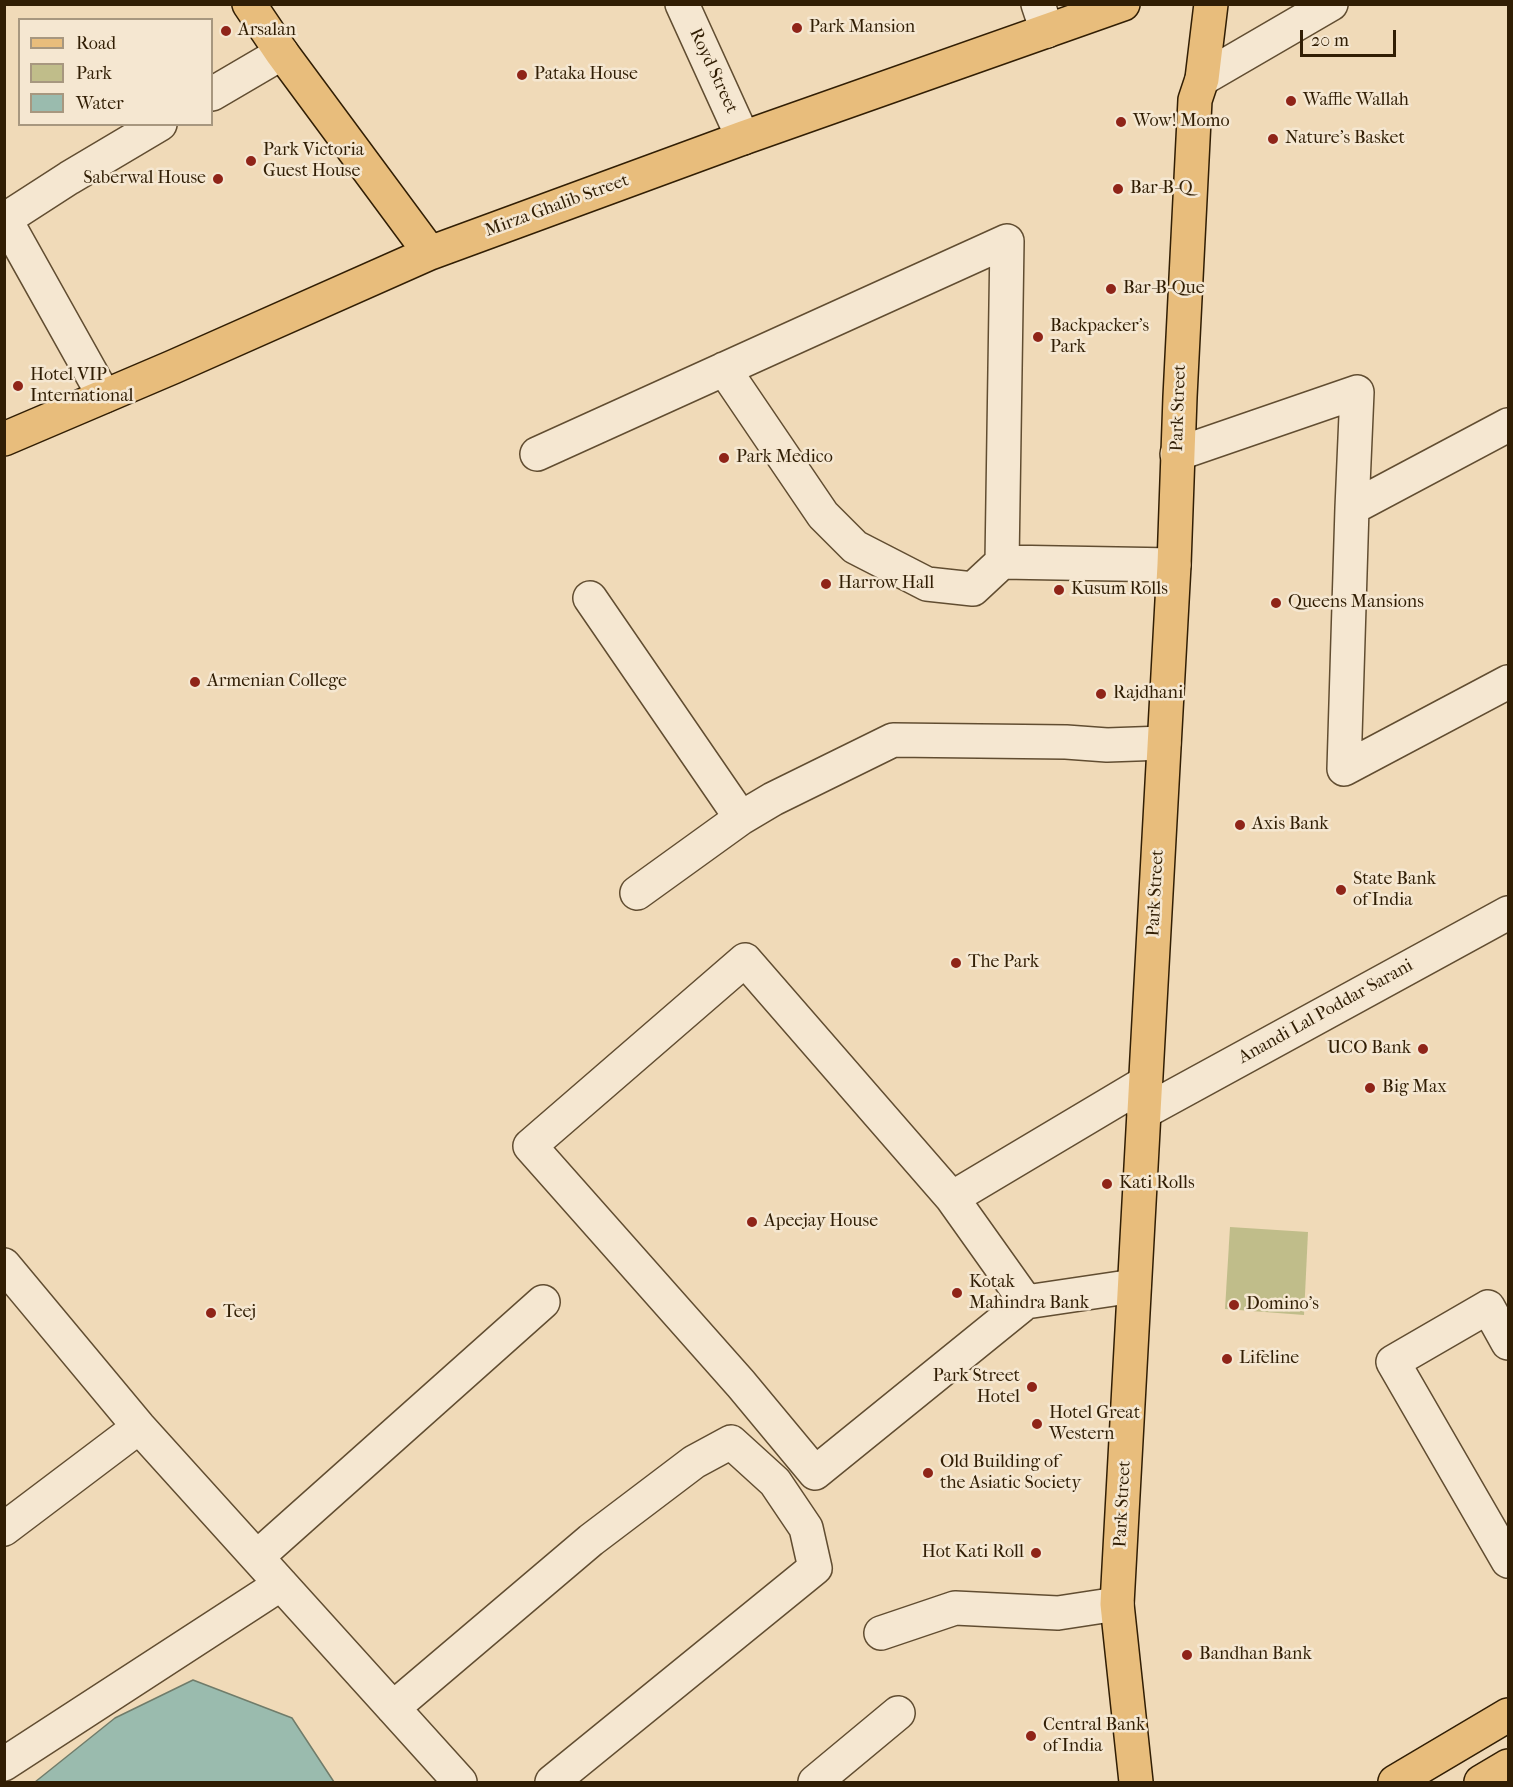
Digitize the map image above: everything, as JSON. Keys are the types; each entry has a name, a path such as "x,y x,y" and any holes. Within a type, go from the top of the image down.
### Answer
{"main road":[{"path":"249,4 430,253"},
{"name":"Mirza Ghalib Street","path":"4,439 430,253 743,138 1042,18 1123,4"},
{"name":"Park Street","path":"1136,1782 1117,1604 1174,566 1195,100 1202,79 1211,4"},
{"path":"1395,1782 1509,1715"},
{"path":"1481,1782 1509,1766"}],"street":[{"name":"Royd Street","path":"682,4 743,138"},
{"path":"1202,79 1331,4"},
{"path":"213,93 282,52"},
{"path":"104,396 5,219 157,126"},
{"path":"537,454 1007,241 1002,562"},
{"path":"724,369 823,515 855,547 927,584 973,589 1002,562 1174,566"},
{"path":"1178,454 1357,392 1344,770 1509,682"},
{"path":"1352,508 1509,425"},
{"path":"590,598 741,818"},
{"path":"637,893 741,818 773,799 893,740 1066,742 1107,745 1164,743"},
{"name":"Anandi Lal Poddar Sarani","path":"952,1198 1509,913"},
{"path":"1026,1302 952,1198 745,960 531,1146 741,1384 815,1473 1026,1302 1134,1286"},
{"path":"7,1272 139,1427 460,1782"},
{"path":"257,1557 543,1302"},
{"path":"1509,1343 1488,1307 1393,1362 1509,1561"},
{"path":"4,1529 139,1427"},
{"path":"393,1708 591,1540 694,1462 731,1442 775,1482 806,1528 816,1568 552,1782"},
{"path":"4,1764 281,1584"},
{"path":"881,1633 955,1608 1058,1613 1117,1604"},
{"path":"815,1782 898,1713"}],"green space":[{"path":"1230,1227 1308,1232 1304,1315 1225,1309"}],"water":[{"path":"193,1680 292,1718 334,1782 35,1782 115,1718"}],"place":[{"name":"Park Mansion","path":"797,28"},
{"name":"Arsalan","path":"226,31"},
{"name":"Pataka House","path":"522,75"},
{"name":"Waffle Wallah","path":"1291,101"},
{"name":"Wow! Momo","path":"1121,122"},
{"name":"Nature's Basket","path":"1273,139"},
{"name":"Park Victoria Guest House","path":"251,161"},
{"name":"Saberwal House","path":"218,179"},
{"name":"Bar-B-Q","path":"1118,189"},
{"name":"Bar-B-Que","path":"1111,289"},
{"name":"Backpacker's Park","path":"1038,337"},
{"name":"Hotel VIP International","path":"18,386"},
{"name":"Park Medico","path":"724,458"},
{"name":"Harrow Hall","path":"826,584"},
{"name":"Kusum Rolls","path":"1059,590"},
{"name":"Queens Mansions","path":"1276,603"},
{"name":"Armenian College","path":"195,682"},
{"name":"Rajdhani","path":"1101,694"},
{"name":"Axis Bank","path":"1240,825"},
{"name":"State Bank of India","path":"1341,890"},
{"name":"The Park","path":"956,963"},
{"name":"UCO Bank","path":"1423,1049"},
{"name":"Big Max","path":"1370,1088"},
{"name":"Kati Rolls","path":"1107,1184"},
{"name":"Apeejay House","path":"752,1222"},
{"name":"Kotak Mahindra Bank","path":"957,1293"},
{"name":"Domino's","path":"1234,1305"},
{"name":"Teej","path":"211,1313"},
{"name":"Lifeline","path":"1227,1359"},
{"name":"Park Street Hotel","path":"1032,1387"},
{"name":"Hotel Great Western","path":"1037,1424"},
{"name":"Old Building of the Asiatic Society","path":"928,1473"},
{"name":"Hot Kati Roll","path":"1036,1553"},
{"name":"Bandhan Bank","path":"1187,1655"},
{"name":"Central Bank of India","path":"1031,1736"}]}
